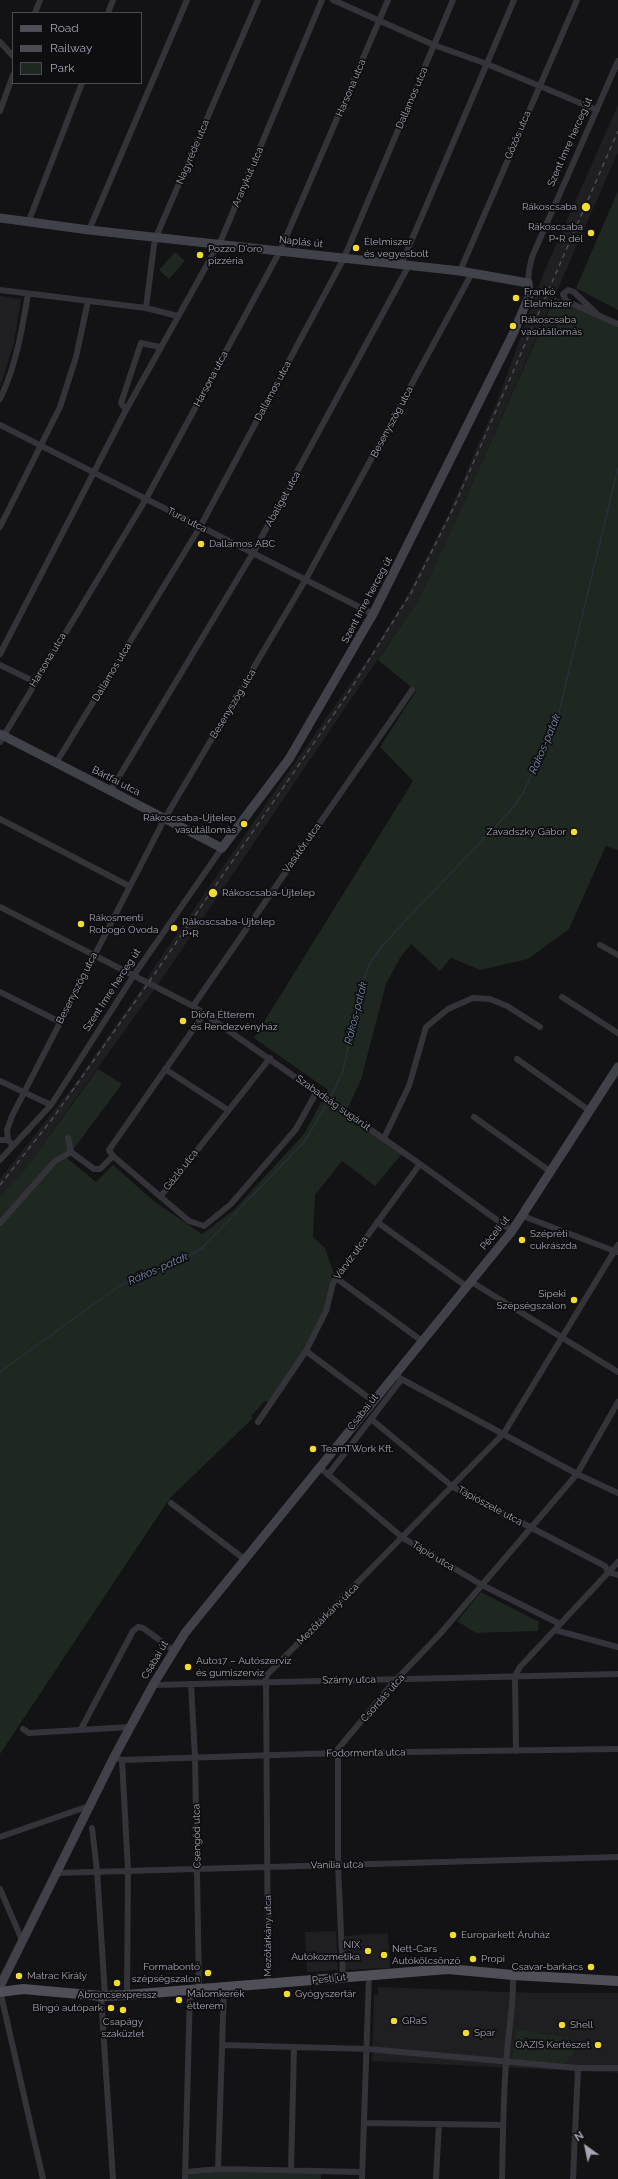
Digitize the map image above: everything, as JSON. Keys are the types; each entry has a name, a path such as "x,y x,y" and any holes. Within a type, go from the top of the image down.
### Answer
{"main road":[{"name":"Pesti út","path":"2,1988 103,1996 127,1995 224,1986 343,1978 369,1974 448,1969 513,1975 618,1981"}],"street":[{"path":"35,12 40,0"},
{"path":"108,12 113,0"},
{"path":"89,230 187,0"},
{"name":"Nagyréde utca","path":"146,308 156,237 258,0"},
{"name":"Aranykút utca","path":"0,654 126,410 219,244 322,0"},
{"path":"333,0 434,45 487,64 597,110"},
{"name":"Harsona utca","path":"1,737 146,499 280,250 388,0"},
{"name":"Dallamos utca","path":"56,762 200,527 344,258 453,0"},
{"name":"Abaliget utca","path":"111,790 253,553 405,265 514,0"},
{"name":"Gőzös utca","path":"460,271 577,0"},
{"path":"0,42 12,55"},
{"name":"Szent Imre herceg út","path":"0,1160 51,1105 134,975 222,848 288,759 373,614 517,325 529,296 529,270 532,257 618,61"},
{"path":"0,111 12,78"},
{"path":"28,223 82,84"},
{"name":"Naplás út","path":"0,218 28,223 460,271 528,283"},
{"name":"Besenyszög utca","path":"8,1140 7,1130 12,1116 165,818 306,579 472,273"},
{"path":"0,290 146,308 178,316"},
{"path":"599,316 574,292 568,290 563,294 566,301 599,316 618,324"},
{"path":"0,399 6,386 21,336 28,294"},
{"path":"0,527 42,446 60,406 76,357 88,301"},
{"path":"126,410 121,403 142,343 160,347"},
{"name":"Tura utca","path":"0,425 373,614"},
{"path":"0,665 35,682"},
{"name":"Vasútőr utca","path":"193,1006 412,690"},
{"name":"Bártfai utca","path":"1,737 56,762 222,848"},
{"path":"0,819 129,886"},
{"name":"Szabadság sugárút","path":"0,907 193,1006 384,1138 512,1231"},
{"path":"600,945 618,955"},
{"path":"0,992 60,1022"},
{"path":"562,996 618,1033"},
{"path":"384,1138 409,1086 426,1027 448,1009 473,998 490,999 507,1006 540,1027"},
{"path":"161,1196 113,1156 109,1150 204,1014"},
{"name":"Gázló utca","path":"270,1058 161,1196 189,1222 204,1226 231,1204 296,1129 319,1093"},
{"path":"517,1059 590,1111"},
{"name":"Péceli út","path":"373,1401 398,1377 422,1341 512,1231 618,1067"},
{"path":"165,1069 228,1110"},
{"path":"0,1081 51,1105"},
{"path":"474,1116 551,1172"},
{"path":"68,1138 71,1152 94,1168 100,1169 113,1156"},
{"path":"0,1140 8,1140 13,1146"},
{"path":"0,1222 55,1160 71,1152"},
{"name":"Várvíz utca","path":"258,1422 306,1351 326,1311 333,1282 420,1164"},
{"path":"523,1216 616,1252"},
{"path":"377,1222 468,1283 562,1337 618,1372"},
{"name":"Mezőtárkány utca","path":"268,1984 268,1867 264,1681 266,1676 453,1487 504,1433 616,1252 618,1245"},
{"path":"336,1278 422,1341"},
{"path":"306,1351 373,1401"},
{"path":"398,1377 504,1433 577,1474 618,1493"},
{"name":"Csabai út","path":"328,1476 371,1419 398,1377"},
{"name":"Csabai út","path":"2,1988 22,1940 89,1806 118,1759 130,1727 173,1650 198,1616 373,1401"},
{"name":"Csordás utca","path":"337,1753 392,1684 399,1679 482,1585 577,1474 618,1402"},
{"name":"Tápiószele utca","path":"371,1419 453,1487 605,1566 608,1572 618,1575"},
{"name":"Tápió utca","path":"319,1468 403,1538 482,1585 560,1624"},
{"path":"171,1503 244,1559"},
{"path":"516,1751 515,1676 520,1667 618,1562"},
{"path":"81,1729 133,1631 138,1627 143,1628 173,1650"},
{"path":"555,1630 618,1647"},
{"name":"Szárny utca","path":"153,1685 264,1681 618,1674"},
{"name":"Csengőd utca","path":"185,2176 198,1868 195,1757 191,1684"},
{"path":"23,1729 29,1733 130,1727"},
{"name":"Fodormenta utca","path":"118,1759 337,1753 618,1749"},
{"path":"337,1753 338,1865 343,1978"},
{"path":"118,1759 128,1870 127,1995"},
{"path":"0,1837 89,1806"},
{"path":"92,1828 97,1871 114,2179"},
{"name":"Vanília utca","path":"56,1873 618,1857"},
{"path":"0,1888 22,1940"},
{"path":"185,2176 218,2169 291,2170 362,2176 368,2049 369,1974"},
{"path":"502,2179 506,2063 514,1991 513,1975"},
{"path":"218,2169 224,1986"},
{"path":"2,1988 42,2179"},
{"path":"223,2046 368,2049 506,2063 578,2068 618,2068"},
{"path":"291,2170 294,2048"},
{"path":"573,2179 578,2068"},
{"path":"364,2123 503,2125"},
{"path":"436,2179 439,2124"}],"shaded area":[{"path":"618,105 618,152 461,509 420,597 166,973 25,1169 0,1197 0,1179 72,1088 142,988 155,966 270,798 370,656 409,592 448,515 500,394 544,272"},
{"path":"0,296 21,299 13,347 0,387"},
{"path":"336,1931 338,1970 307,1972 305,1932"},
{"path":"388,1933 390,1968 346,1970 344,1936"},
{"path":"378,1987 535,1993 618,1993 618,2073 372,2061 374,1995 378,1995"}],"green space":[{"path":"618,191 618,310 576,288"},
{"path":"175,252 185,261 169,279 159,270"},
{"path":"555,297 618,326 618,850 606,846 569,929 528,959 480,970 451,958 440,971 411,944 400,958 386,984 361,1080 345,1114 402,1154 375,1186 342,1161 315,1195 313,1237 325,1248 334,1274 324,1310 305,1349 269,1402 265,1401 251,1416 253,1418 170,1498 0,1754 0,1197 25,1169 98,1069 122,1084 67,1158 96,1182 113,1165 155,1202 202,1234 234,1210 304,1134 328,1090 254,1038 413,781 380,747 416,691 378,660 420,597 461,509"},
{"path":"481,1592 539,1622 538,1631 476,1633 457,1621"},
{"path":"516,2029 570,2038 576,2051 569,2057 567,2063 517,2061 512,2057"},
{"path":"222,2172 321,2174 321,2179 188,2179 188,2175"}],"waterway":[{"name":"Rákos-patak","path":"330,1099 343,1071 359,993 369,965 382,946 512,809 522,795 557,720 618,468"},
{"name":"Rákos-patak","path":"0,1372 119,1286 141,1275 178,1262 202,1248 305,1141 328,1102"}],"railway":[{"path":"0,1185 53,1118 149,982 347,695 411,593 454,507 618,131"}],"place":[{"name":"Rákoscsaba","path":"586,207"},
{"name":"Rákoscsaba P+R dél","path":"591,233"},
{"name":"Élelmiszer és vegyesbolt","path":"356,248"},
{"name":"Pozzo D'oro pizzéria","path":"200,255"},
{"name":"Frankó Élelmiszer","path":"516,298"},
{"name":"Rákoscsaba vasútállomás","path":"513,326"},
{"name":"Dallamos ABC","path":"201,544"},
{"name":"Rákoscsaba-Újtelep vasútállomás","path":"244,824"},
{"name":"Zavadszky Gábor","path":"574,832"},
{"name":"Rákoscsaba-Újtelep","path":"213,893"},
{"name":"Rákosmenti Robogó Óvoda","path":"81,924"},
{"name":"Rákoscsaba-Újtelep P+R","path":"174,928"},
{"name":"Diófa Étterem és Rendezvényház","path":"183,1021"},
{"name":"Szépréti cukrászda","path":"522,1240"},
{"name":"Sipeki Szépségszalon","path":"574,1300"},
{"name":"TeamTWork Kft.","path":"313,1449"},
{"name":"Auto17 – Autószerviz és gumiszerviz","path":"188,1667"},
{"name":"Europarkett Áruház","path":"453,1935"},
{"name":"NIX Autókozmetika","path":"368,1951"},
{"name":"Nett-Cars Autókölcsönző","path":"384,1955"},
{"name":"Propi","path":"473,1959"},
{"name":"Csavar-barkács","path":"591,1967"},
{"name":"Formabontó szépségszalon","path":"208,1973"},
{"name":"Matrac Király","path":"19,1976"},
{"name":"Abroncsexpressz","path":"117,1983"},
{"name":"Gyógyszertár","path":"287,1994"},
{"name":"Malomkerék étterem","path":"179,2000"},
{"name":"Bingó autópark","path":"111,2008"},
{"name":"Csapágy szaküzlet","path":"123,2010"},
{"name":"GRaS","path":"394,2021"},
{"name":"Shell","path":"562,2025"},
{"name":"Spar","path":"466,2033"},
{"name":"OÁZIS Kertészet","path":"598,2045"}]}
